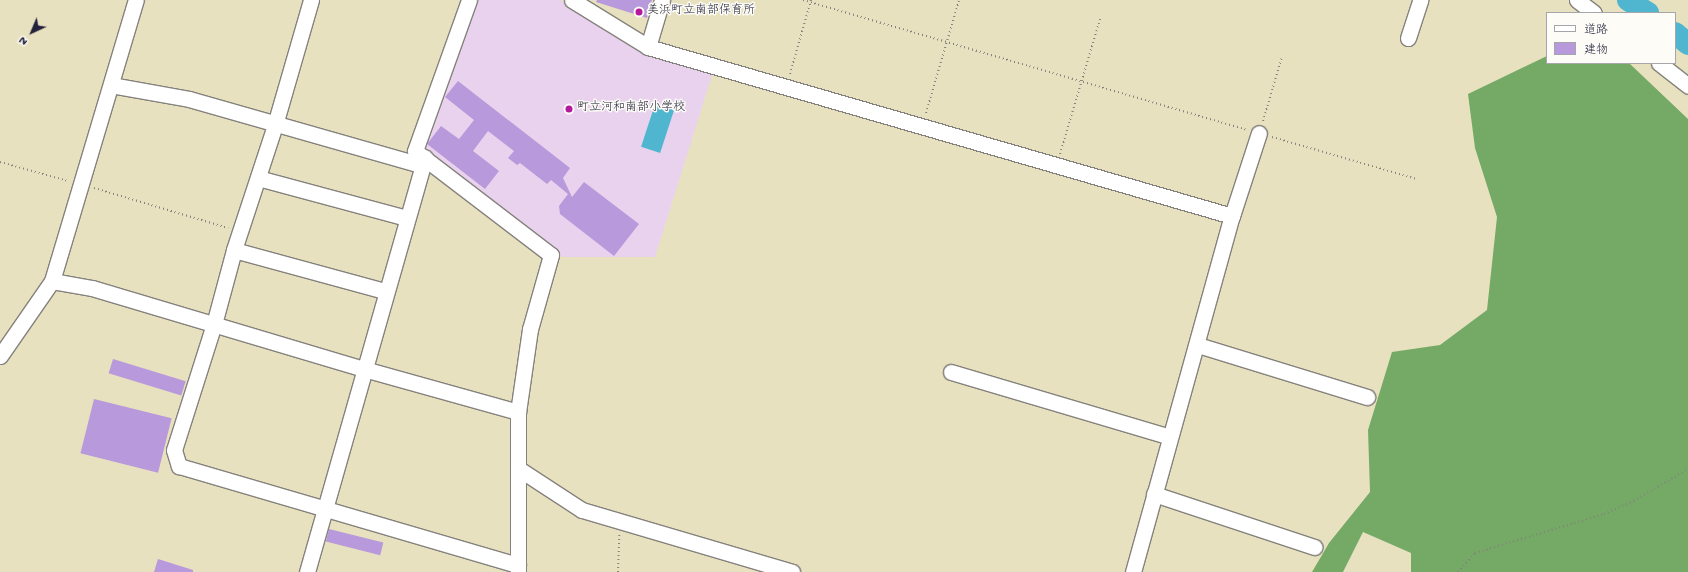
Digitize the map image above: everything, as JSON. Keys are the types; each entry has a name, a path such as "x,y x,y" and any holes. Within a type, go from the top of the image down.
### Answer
{"street":[{"path":"0,356 52,281 82,185 135,0"},
{"path":"311,0 275,125 234,250 214,324 174,450 178,466 518,569 518,412 530,329 551,255 423,161 415,151 469,0"},
{"path":"572,0 648,47 1232,216"},
{"path":"648,47 662,0"},
{"path":"1408,38 1420,0"},
{"path":"1577,0 1593,12"},
{"path":"1660,64 1688,86"},
{"path":"111,85 189,99 275,125 423,161"},
{"path":"1133,572 1170,437 1198,345 1232,216 1259,133"},
{"path":"307,572 326,510 385,291 423,161"},
{"path":"258,178 406,218"},
{"path":"234,250 385,291"},
{"path":"52,281 92,288 364,369 518,412"},
{"path":"1198,345 1367,397"},
{"path":"951,372 1170,437"},
{"path":"519,469 582,510 792,572"},
{"path":"1154,494 1314,546"}],"path":[{"path":"803,0 811,1 1081,82 1418,179"},
{"path":"922,126 959,0"},
{"path":"786,86 811,1"},
{"path":"1057,165 1101,16"},
{"path":"1259,133 1282,57"},
{"path":"0,162 240,231"},
{"path":"1458,572 1475,553 1604,514 1637,499 1688,469"},
{"path":"618,572 620,521"}],"shaded area":[{"name":"町立河和南部小学校","path":"477,0 560,0 645,52 713,72 655,257 562,257 422,147"}],"green space":[{"path":"1546,56 1546,64 1630,64 1688,119 1688,572 1411,572 1411,553 1363,532 1343,572 1312,572 1329,543 1370,492 1368,430 1392,352 1440,345 1487,310 1497,217 1475,148 1468,94"}],"water":[{"path":"655,104 674,110 660,153 641,147"}],"building":[{"name":"美浜町立南部保育所","path":"597,0 652,0 647,18 596,2"},
{"path":"458,81 570,168 563,178 572,197 584,182 639,224 614,256 560,214 559,206 568,194 551,180 547,184 520,163 517,165 508,158 514,151 488,131 473,151 499,171 485,189 427,144 441,126 459,139 474,120 445,97"},
{"path":"113,359 186,381 181,396 109,373"},
{"path":"94,399 172,418 158,473 80,453"},
{"path":"329,529 383,543 380,555 326,542"},
{"path":"158,559 193,570 193,572 154,572"}],"waterway":[{"path":"1628,0 1646,12"},
{"path":"1676,34 1688,44"}],"place":[{"name":"美浜町立南部保育所","path":"639,12"},
{"name":"町立河和南部小学校","path":"569,109"}]}
